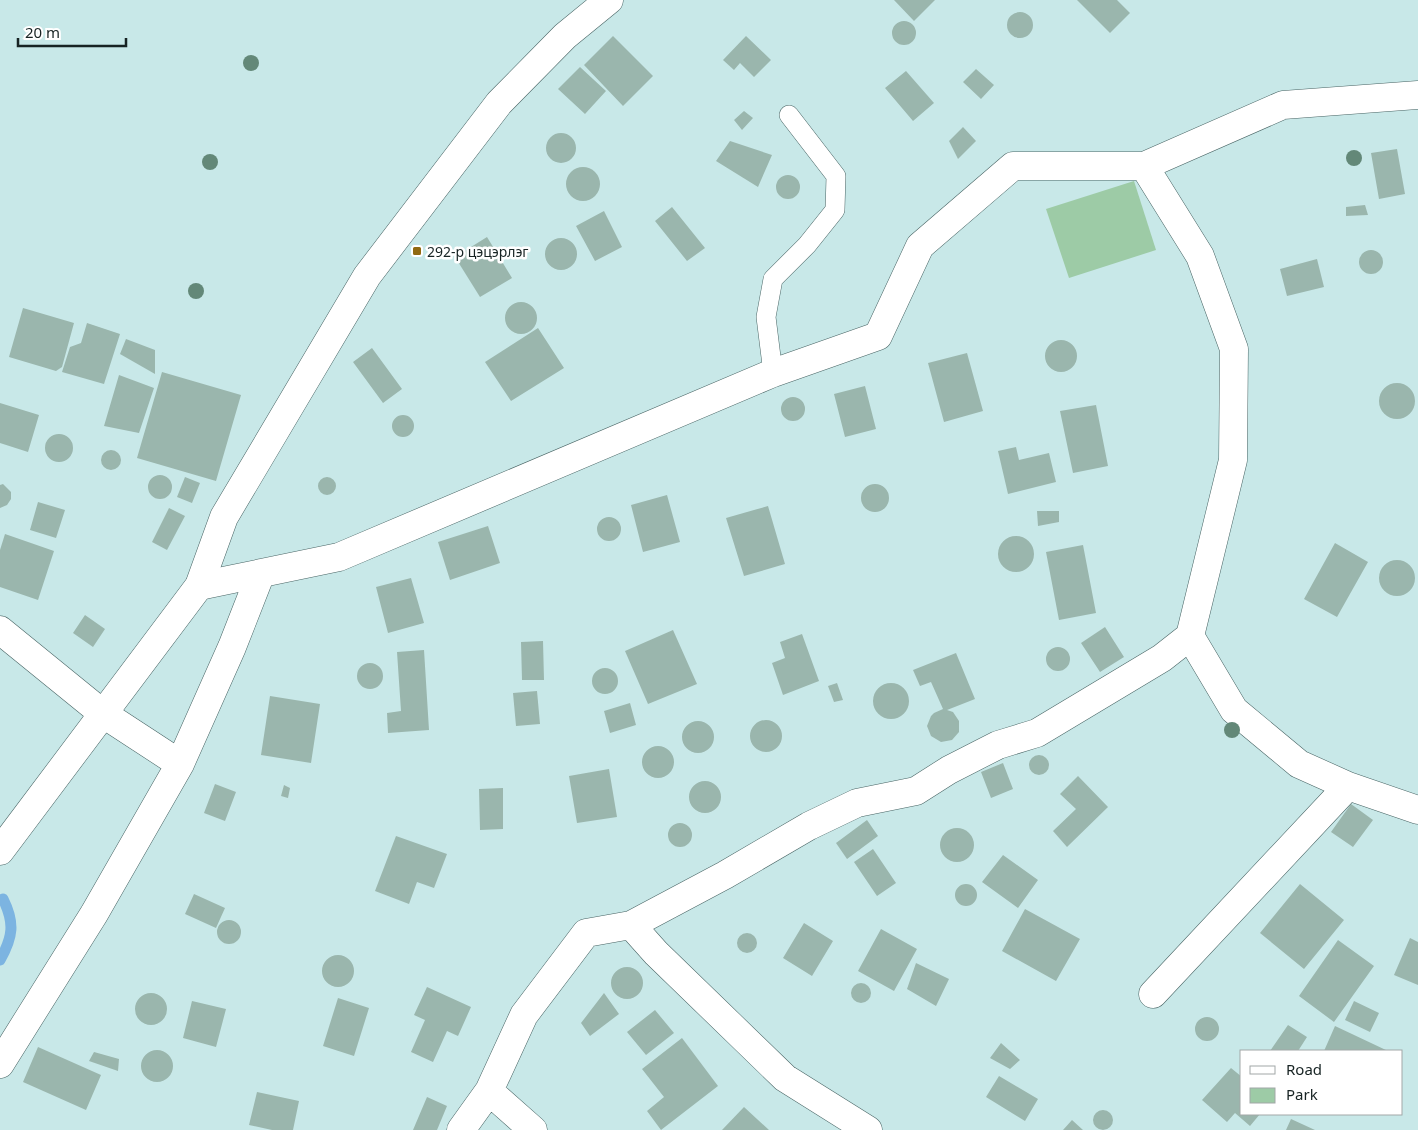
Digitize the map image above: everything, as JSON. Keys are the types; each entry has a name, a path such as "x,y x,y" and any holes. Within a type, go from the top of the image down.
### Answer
{"street":[{"path":"0,850 199,586 224,517 367,276 499,103 565,36 610,0"},
{"path":"199,586 339,556 773,373 878,336 920,246 1013,166 1144,166 1283,105 1418,95"},
{"path":"461,1130 489,1091 524,1015 586,933 631,925 725,875 809,826 856,803 916,791 949,770 998,745 1037,733 1162,658 1190,636 1233,460 1234,349 1200,256 1144,166"},
{"path":"0,1064 94,914 180,764 232,646 261,573"},
{"path":"0,630 102,713 180,764"},
{"path":"1190,636 1234,710 1299,764 1348,786 1418,810"},
{"path":"1153,994 1348,786"},
{"path":"631,925 656,953 785,1078 868,1130"},
{"path":"489,1091 533,1130"}],"lane":[{"path":"773,373 766,317 773,279 807,245 835,210 836,176 789,115"}],"green space":[{"path":"1134,181 1156,250 1069,278 1046,209"}],"building":[{"path":"894,0 935,0 914,21"},
{"path":"1077,0 1117,0 1130,13 1110,33"},
{"path":"1020,12 1029,16 1033,25 1029,34 1020,38 1011,34 1007,25 1011,16"},
{"path":"904,21 909,22 915,28 915,38 909,44 904,45 899,44 893,38 892,33 893,28 899,22"},
{"path":"613,36 653,76 623,106 584,65"},
{"path":"746,36 771,60 754,77 740,63 734,70 723,60"},
{"path":"580,67 606,91 585,114 558,89"},
{"path":"976,69 994,85 981,99 963,82"},
{"path":"906,71 934,103 913,121 885,88"},
{"path":"744,111 753,118 742,130 734,120"},
{"path":"963,127 976,141 958,159 949,141"},
{"path":"561,133 567,134 575,142 575,154 567,162 561,163 555,162 547,154 546,148 547,142 555,134"},
{"path":"730,141 772,155 758,187 716,161"},
{"path":"1397,149 1405,194 1379,199 1371,153"},
{"path":"583,167 590,168 595,172 599,177 599,191 595,196 590,200 583,201 576,200 571,196 567,191 566,184 567,177 571,172 576,168"},
{"path":"788,175 793,176 799,182 799,192 793,198 788,199 783,198 777,192 776,187 777,182 783,176"},
{"path":"1365,205 1368,215 1346,216 1346,207"},
{"path":"672,207 705,248 687,261 655,221"},
{"path":"604,211 622,247 595,261 576,226"},
{"path":"487,237 512,278 480,297 455,257"},
{"path":"561,238 567,239 572,243 576,248 576,260 572,265 567,269 561,270 555,269 550,265 546,260 545,254 546,248 550,243 555,239"},
{"path":"1371,250 1376,251 1382,257 1382,267 1376,273 1371,274 1366,273 1360,267 1359,262 1360,257 1366,251"},
{"path":"1317,259 1324,287 1287,296 1280,269"},
{"path":"521,302 527,303 532,307 536,312 536,324 532,329 527,333 521,334 515,333 510,329 506,324 505,318 506,312 510,307 515,303"},
{"path":"23,308 74,323 62,367 56,371 9,357"},
{"path":"87,323 120,334 104,384 62,372 70,347 81,343"},
{"path":"538,328 564,368 511,401 485,362"},
{"path":"126,339 155,350 155,374 120,354"},
{"path":"1061,340 1072,345 1077,356 1072,367 1061,372 1050,367 1045,356 1050,345"},
{"path":"372,348 402,389 383,403 353,362"},
{"path":"967,353 983,411 944,422 928,363"},
{"path":"162,372 241,395 216,481 137,458"},
{"path":"119,375 154,388 139,433 104,426"},
{"path":"1397,383 1410,388 1415,401 1410,414 1397,419 1384,414 1379,401 1384,388"},
{"path":"865,386 876,429 845,437 834,394"},
{"path":"793,397 798,398 804,404 804,414 798,420 793,421 788,420 782,414 781,409 782,404 788,398"},
{"path":"0,403 39,415 28,452 0,443"},
{"path":"1096,405 1108,466 1073,473 1060,411"},
{"path":"399,415 407,415 414,422 414,430 407,437 399,437 392,430 392,422"},
{"path":"59,434 69,438 73,448 69,458 59,462 49,458 45,448 49,438"},
{"path":"1016,447 1019,460 1049,453 1056,482 1008,494 998,451"},
{"path":"111,450 118,453 121,460 118,467 111,470 104,467 101,460 104,453"},
{"path":"160,475 168,479 172,487 168,495 160,499 152,495 148,487 152,479"},
{"path":"185,477 200,483 192,503 177,497"},
{"path":"327,477 333,480 336,486 333,492 327,495 321,492 318,486 321,480"},
{"path":"3,484 11,492 11,499 7,505 0,508 0,485"},
{"path":"875,484 885,488 889,498 885,508 875,512 865,508 861,498 865,488"},
{"path":"667,495 680,542 643,552 631,505"},
{"path":"38,502 65,510 56,538 30,530"},
{"path":"768,506 785,564 744,576 726,518"},
{"path":"169,508 185,516 167,550 152,542"},
{"path":"1037,511 1059,511 1059,522 1038,526"},
{"path":"609,517 618,520 621,529 618,538 609,541 600,538 597,529 600,520"},
{"path":"488,526 500,563 450,580 438,542"},
{"path":"5,534 54,551 38,600 0,587 0,550"},
{"path":"1016,536 1029,541 1034,554 1029,567 1016,572 1003,567 998,554 1003,541"},
{"path":"1335,543 1368,562 1337,617 1304,599"},
{"path":"1083,545 1096,613 1059,620 1046,552"},
{"path":"1397,560 1410,565 1415,578 1410,591 1397,596 1384,591 1379,578 1384,565"},
{"path":"411,578 424,623 388,633 376,587"},
{"path":"85,615 105,629 93,647 73,633"},
{"path":"1105,627 1124,657 1100,672 1081,643"},
{"path":"673,630 697,684 648,704 625,651"},
{"path":"802,634 819,681 783,695 772,663 785,658 780,642"},
{"path":"543,641 544,680 522,680 521,642"},
{"path":"1058,647 1067,650 1070,659 1067,668 1058,671 1049,668 1046,659 1049,650"},
{"path":"424,650 429,730 388,733 387,713 401,711 397,652"},
{"path":"956,653 975,699 947,710 953,712 959,721 959,732 952,740 941,742 931,736 927,726 931,716 943,709 931,682 920,686 913,670"},
{"path":"370,663 379,667 383,676 379,685 370,689 361,685 357,676 361,667"},
{"path":"605,668 614,672 618,681 614,690 605,694 596,690 592,681 596,672"},
{"path":"837,683 843,700 834,702 828,686"},
{"path":"891,683 904,688 909,701 904,714 891,719 878,714 873,701 878,688"},
{"path":"537,691 540,724 516,726 513,693"},
{"path":"270,696 320,704 311,763 261,755"},
{"path":"630,703 636,725 610,733 604,711"},
{"path":"766,720 772,721 777,725 781,730 781,742 777,747 772,751 766,752 760,751 755,747 751,742 750,736 751,730 755,725 760,721"},
{"path":"698,721 704,722 709,726 713,731 713,743 709,748 704,752 698,753 692,752 687,748 683,743 682,737 683,731 687,726 692,722"},
{"path":"658,746 664,747 669,751 673,756 673,768 669,773 664,777 658,778 652,777 647,773 643,768 642,762 643,756 647,751 652,747"},
{"path":"1039,755 1046,758 1049,765 1046,772 1039,775 1032,772 1029,765 1032,758"},
{"path":"1003,763 1013,789 991,798 981,772"},
{"path":"609,769 617,817 577,823 569,776"},
{"path":"1078,776 1108,807 1067,847 1053,831 1076,809 1060,794"},
{"path":"705,781 711,782 716,786 720,791 720,803 716,808 711,812 705,813 699,812 694,808 690,803 689,797 690,791 694,786 699,782"},
{"path":"215,784 236,792 225,821 204,813"},
{"path":"284,785 290,788 288,798 281,796"},
{"path":"503,788 503,829 480,830 479,789"},
{"path":"1351,804 1373,820 1353,847 1331,832"},
{"path":"867,820 878,836 847,859 836,843"},
{"path":"680,823 685,824 691,830 691,840 685,846 680,847 675,846 669,840 668,835 669,830 675,824"},
{"path":"957,828 969,833 974,845 969,857 957,862 945,857 940,845 945,833"},
{"path":"396,836 447,854 434,888 417,882 409,904 375,891"},
{"path":"873,849 896,883 877,896 854,862"},
{"path":"1003,855 1038,880 1018,908 982,882"},
{"path":"966,884 974,887 977,895 974,903 966,906 958,903 955,895 958,887"},
{"path":"1300,884 1344,920 1304,969 1260,933"},
{"path":"194,894 225,908 216,928 185,914"},
{"path":"1025,909 1080,939 1056,981 1002,951"},
{"path":"229,920 234,921 240,927 240,937 234,943 229,944 224,943 218,937 217,932 218,927 224,921"},
{"path":"804,923 833,941 812,976 783,958"},
{"path":"881,929 917,949 894,991 858,971"},
{"path":"747,933 754,936 757,943 754,950 747,953 740,950 737,943 740,936"},
{"path":"1410,938 1418,942 1418,985 1394,975"},
{"path":"1338,940 1374,966 1334,1022 1299,996"},
{"path":"338,955 344,956 349,960 353,965 353,977 349,982 344,986 338,987 332,986 327,982 323,977 322,971 323,965 327,960 332,956"},
{"path":"916,963 949,979 936,1006 907,989"},
{"path":"627,967 633,968 638,972 642,977 642,989 638,994 633,998 627,999 621,998 616,994 612,989 611,983 612,977 616,972 621,968"},
{"path":"857,983 865,983 871,989 871,997 865,1003 857,1003 851,997 851,989"},
{"path":"427,987 471,1007 458,1036 447,1031 433,1062 411,1052 425,1020 414,1015"},
{"path":"151,993 157,994 162,998 166,1003 166,1015 162,1020 157,1024 151,1025 145,1024 140,1020 136,1015 135,1009 136,1003 140,998 145,994"},
{"path":"604,993 619,1014 590,1036 581,1023"},
{"path":"338,998 369,1008 354,1056 323,1046"},
{"path":"192,1001 226,1009 216,1047 183,1038"},
{"path":"1354,1001 1379,1013 1370,1032 1345,1020"},
{"path":"655,1010 674,1033 646,1055 627,1032"},
{"path":"1207,1017 1216,1020 1219,1029 1216,1038 1207,1041 1198,1038 1195,1029 1198,1020"},
{"path":"1288,1025 1307,1037 1299,1050 1271,1050"},
{"path":"1335,1026 1386,1050 1324,1050"},
{"path":"682,1038 718,1086 661,1130 647,1111 664,1097 642,1069"},
{"path":"1001,1043 1020,1060 1010,1069 990,1058"},
{"path":"38,1047 101,1075 86,1110 23,1082"},
{"path":"157,1050 163,1051 168,1055 172,1060 172,1072 168,1077 163,1081 157,1082 151,1081 146,1077 142,1072 141,1066 142,1060 146,1055 151,1051"},
{"path":"94,1052 119,1059 118,1071 89,1061"},
{"path":"1231,1068 1240,1075 1240,1115 1259,1115 1250,1126 1235,1113 1227,1122 1202,1100"},
{"path":"999,1076 1038,1099 1025,1121 986,1097"},
{"path":"257,1092 299,1101 293,1130 272,1130 249,1125"},
{"path":"427,1097 447,1106 437,1130 413,1130"},
{"path":"744,1107 769,1130 722,1130"},
{"path":"1103,1110 1110,1113 1113,1120 1110,1127 1103,1130 1096,1127 1093,1120 1096,1113"},
{"path":"1291,1119 1315,1130 1286,1130"},
{"path":"1072,1120 1083,1130 1063,1130"}],"waterway":[{"path":"0,960 8,944 11,930 9,915 3,899"}],"place":[{"name":"292-р цэцэрлэг","path":"417,251"}]}
